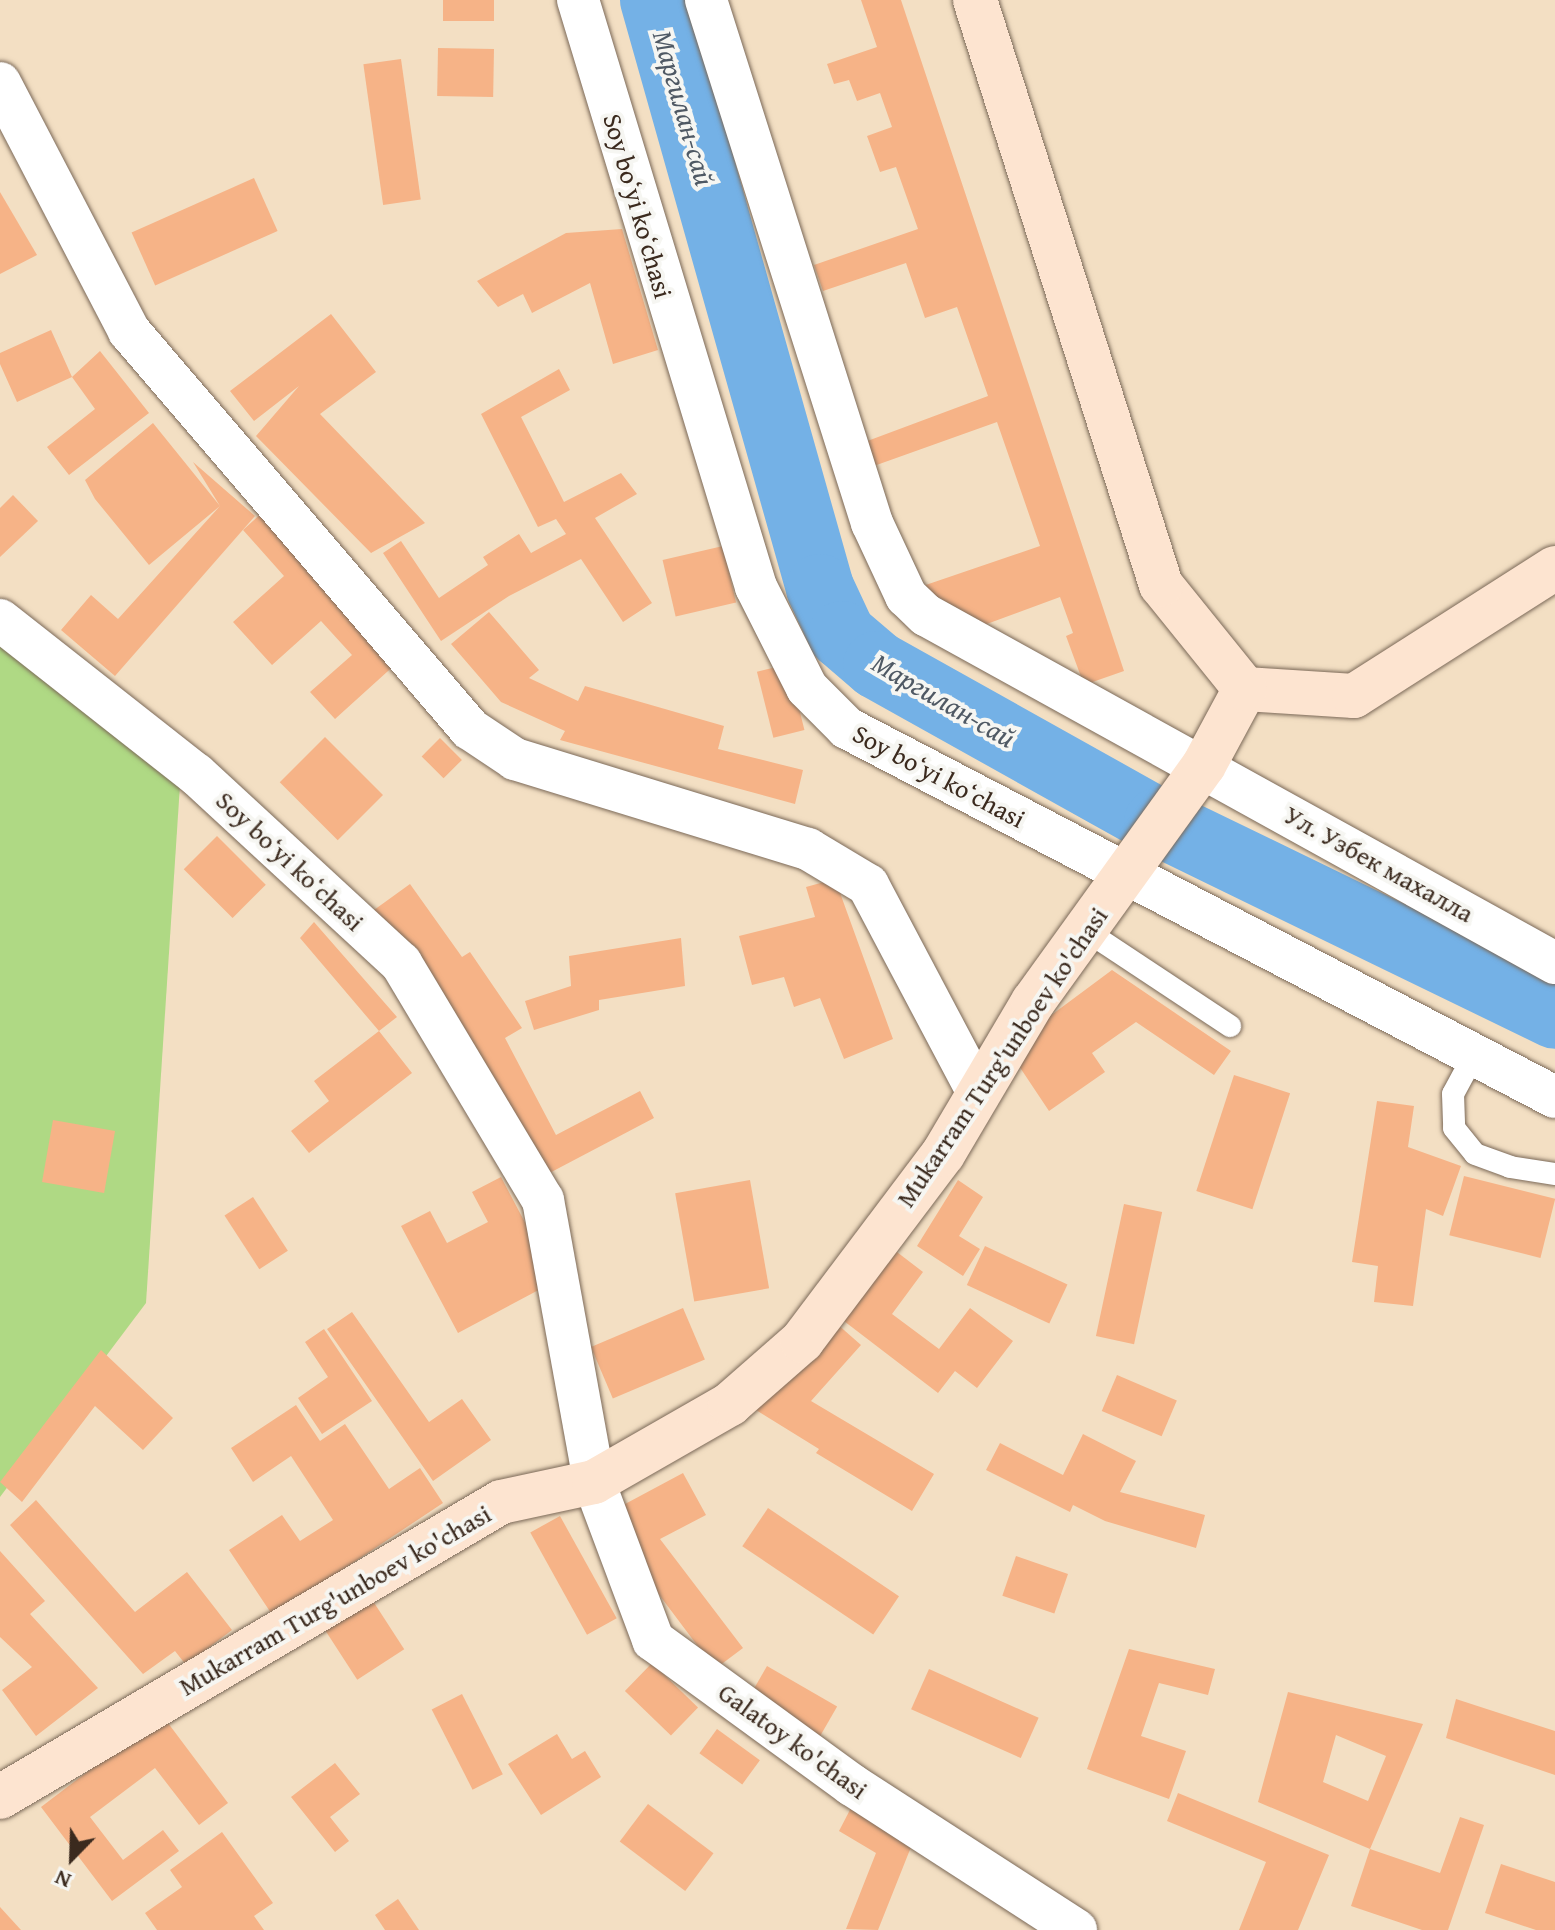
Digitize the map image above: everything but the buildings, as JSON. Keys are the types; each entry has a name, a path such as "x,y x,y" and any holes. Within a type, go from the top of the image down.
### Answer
{"street":[{"name":"Soy boʻyi koʻchasi","path":"578,0 756,587 807,688 847,728 1555,1097"},
{"name":"Ул. Узбек махалла","path":"706,0 872,523 906,596 926,615 1204,765 1555,963"},
{"path":"975,0 1161,585 1245,689 1354,696 1555,568"},
{"path":"0,83 129,331 470,729 515,759 808,849 868,885 977,1091"},
{"name":"Soy boʻyi koʻchasi","path":"0,620 196,774 401,963 543,1200 594,1482"},
{"name":"Mukarram Turg'unboev ko'chasi","path":"0,1797 501,1502 594,1482 730,1404 802,1341 943,1154 977,1091 1085,930 1204,765 1245,689"},
{"name":"Galatoy ko'chasi","path":"594,1482 653,1640 852,1785 1076,1930"}],"lane":[{"path":"1085,930 1230,1026"},
{"path":"1474,1055 1453,1094 1454,1128 1475,1154 1510,1167 1555,1174"}],"green space":[{"path":"0,631 180,785 146,1303 0,1497"}],"waterway":[{"name":"Маргилан-сай","path":"654,0 820,588 842,635 877,665 1158,822 1555,1015"}]}
